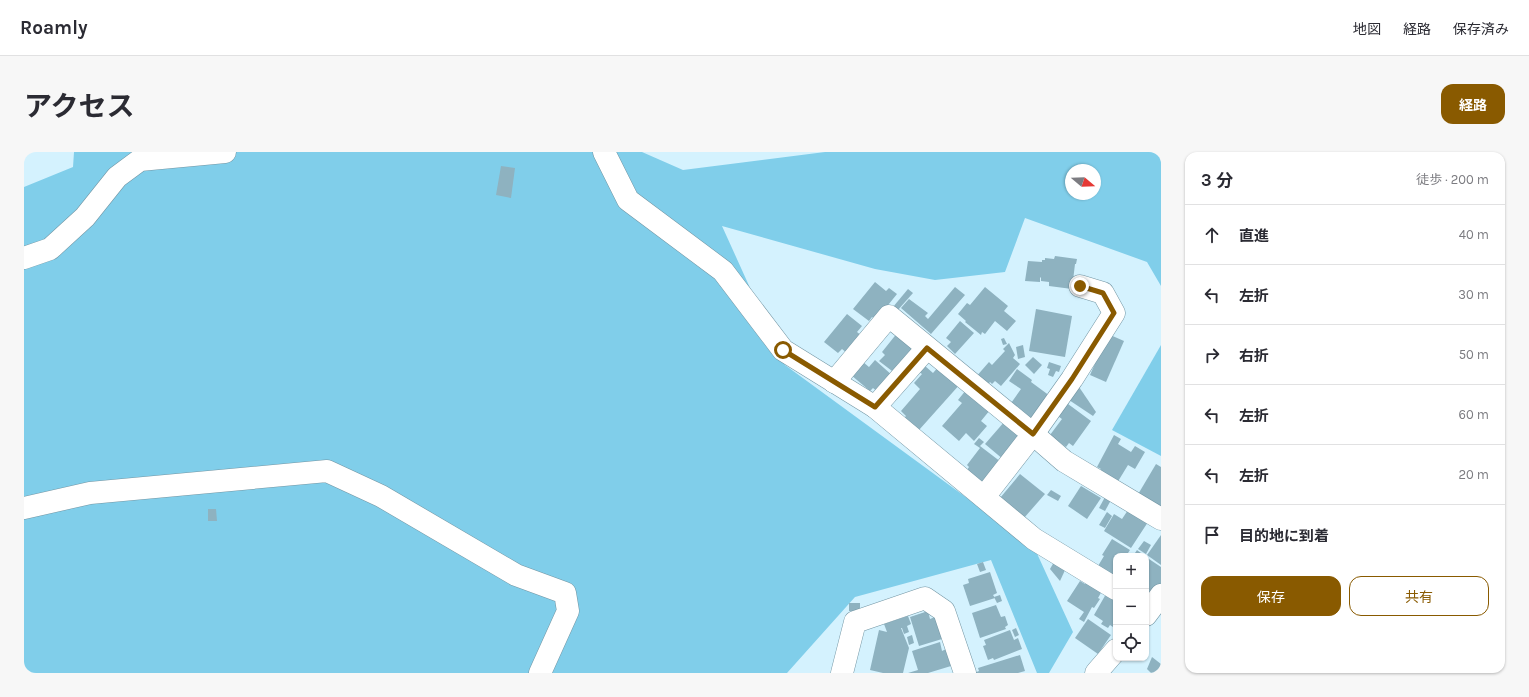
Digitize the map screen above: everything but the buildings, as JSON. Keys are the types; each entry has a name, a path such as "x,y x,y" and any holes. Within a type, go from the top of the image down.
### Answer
{"street":[{"path":"24,258 50,250 85,217 117,176 140,160 225,152"},
{"path":"604,152 628,200 723,270 783,350 875,407 1034,539 1113,587"},
{"path":"984,497 1033,434 1072,379 1114,313 1103,293 1080,286"},
{"path":"834,382 889,316 1033,434 1064,462 1161,519"},
{"path":"875,407 927,348"},
{"path":"24,508 90,493 327,471 381,496 516,575 565,593 568,611 540,673"},
{"path":"842,673 855,622 925,598 944,611 965,673"},
{"path":"1096,673 1113,653"}],"shaded area":[{"path":"74,152 642,152 683,170 825,152 1161,152 1161,286 1147,262 1025,218 1005,272 935,280 875,269 722,226 785,365 1034,547 1073,632 1049,673 1037,673 991,560 855,597 787,673 24,673 24,187 73,167"},
{"path":"1161,345 1161,456 1112,430"}],"route":[{"path":"783,350 875,407 927,348 1033,434 1072,379 1114,313 1103,293 1080,286"}]}
